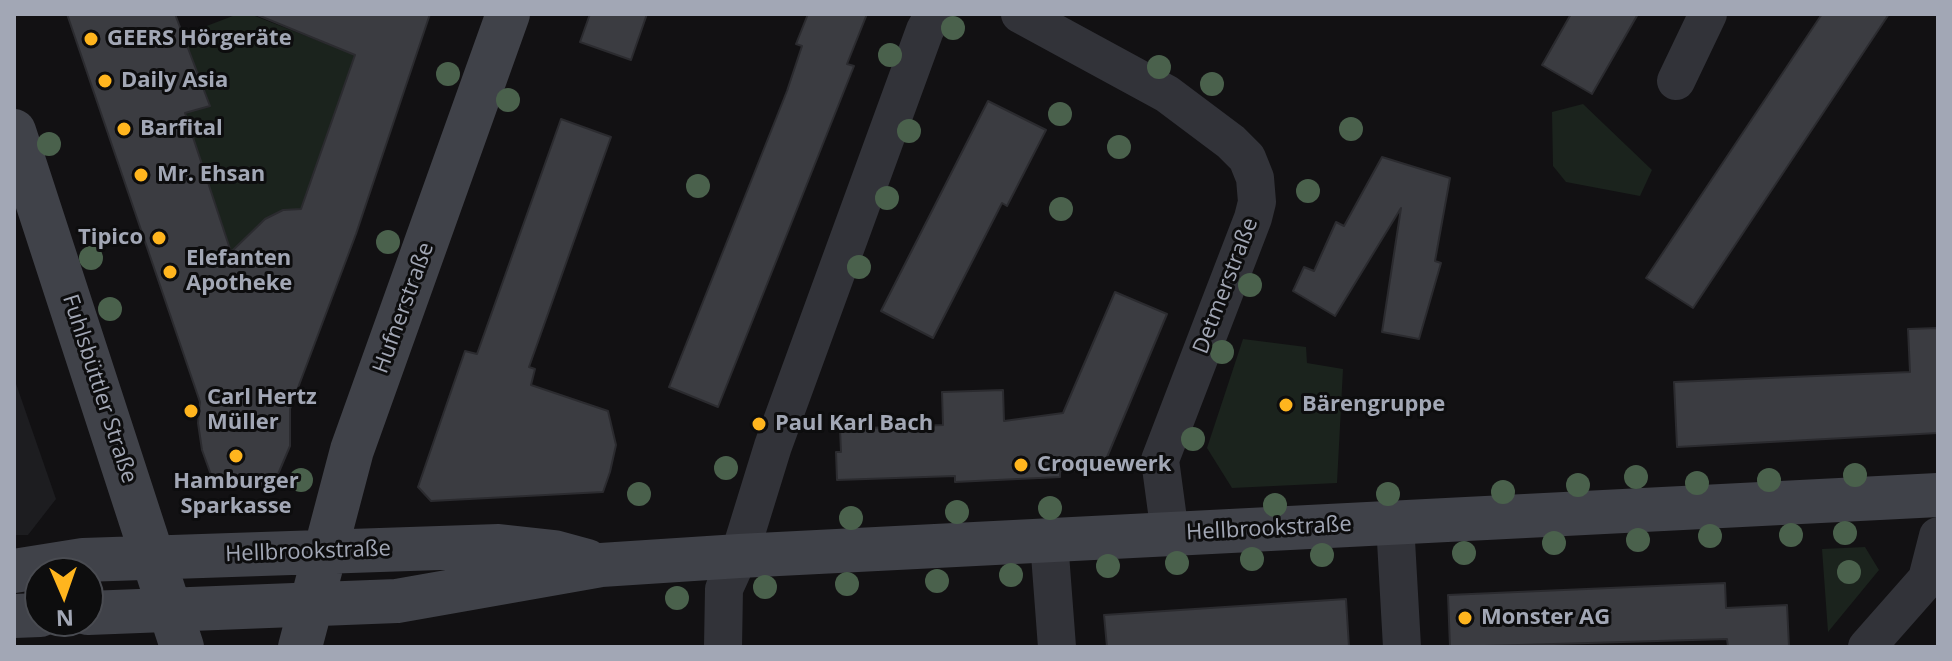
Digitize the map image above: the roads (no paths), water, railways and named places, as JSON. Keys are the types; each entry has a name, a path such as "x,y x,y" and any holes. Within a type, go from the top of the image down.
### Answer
{"street":[{"name":"Hufnerstraße","path":"309,604 352,450 508,14"},
{"path":"723,647 724,589 739,556 773,446 934,14"},
{"name":"Detmerstraße","path":"1020,14 1167,94 1231,142 1247,158 1255,178 1257,202 1253,218 1160,460 1170,534"},
{"path":"1676,81 1708,14"},
{"name":"Fuhlsbüttler Straße","path":"14,131 176,628"},
{"name":"Hellbrookstraße","path":"104,616 176,628 309,604 428,598 601,565 1938,495"},
{"path":"1395,523 1402,647"},
{"path":"1867,647 1927,579 1938,536"},
{"path":"1049,541 1057,647"},
{"name":"Hellbrookstraße","path":"14,571 83,560 512,547 554,552 601,565"},
{"path":"300,647 309,604"}],"place":[{"name":"GEERS Hörgeräte","path":"91,39"},
{"name":"Daily Asia","path":"105,81"},
{"name":"Barfital","path":"124,129"},
{"name":"Mr. Ehsan","path":"141,175"},
{"name":"Tipico","path":"159,238"},
{"name":"Elefanten Apotheke","path":"170,272"},
{"name":"Bärengruppe","path":"1286,405"},
{"name":"Carl Hertz Müller","path":"191,411"},
{"name":"Paul Karl Bach","path":"759,424"},
{"name":"Hamburger Sparkasse","path":"236,456"},
{"name":"Croquewerk","path":"1021,465"},
{"name":"Monster AG","path":"1465,618"}]}
